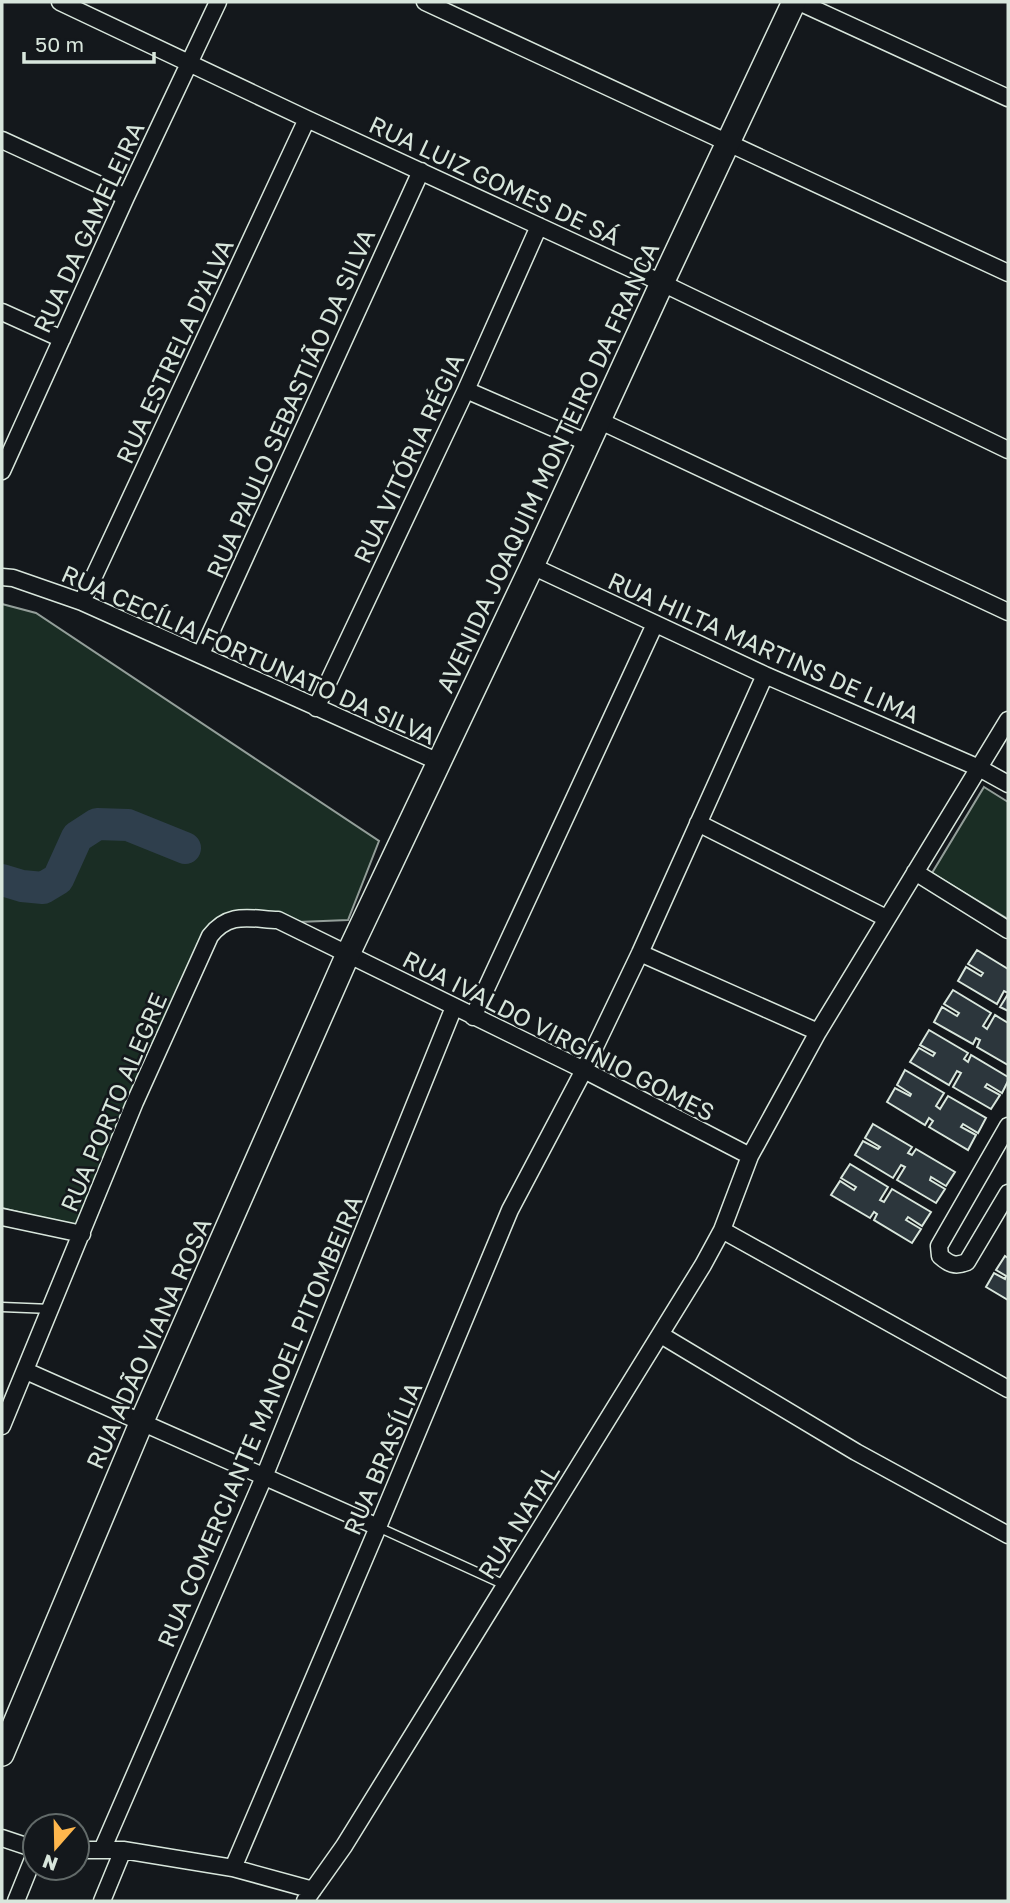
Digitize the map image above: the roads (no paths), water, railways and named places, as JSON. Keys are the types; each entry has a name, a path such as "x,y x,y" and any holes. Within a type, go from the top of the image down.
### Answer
{"street":[{"name":"RUA LUIZ GOMES DE SÁ","path":"60,2 662,283 1008,450"},
{"name":"RUA DA GAMELEIRA","path":"4,462 218,2"},
{"path":"425,2 1008,273"},
{"path":"796,2 1008,98"},
{"name":"AVENIDA JOAQUIM MONTEIRO DA FRANCA","path":"348,954 532,566 728,141 796,2"},
{"name":"RUA ESTRELA D'ALVA","path":"82,602 307,119"},
{"path":"2,140 126,197"},
{"name":"RUA PAULO SEBASTIÃO DA SILVA","path":"201,654 421,171"},
{"name":"RUA VITÓRIA RÉGIA","path":"316,708 466,390 539,226"},
{"path":"2,312 62,339"},
{"path":"466,390 588,443"},
{"path":"598,420 1008,612"},
{"name":"RUA HILTA MARTINS DE LIMA","path":"532,566 765,675 979,768 1008,784"},
{"name":"RUA CECÍLIA FORTUNATO DA SILVA","path":"2,577 13,578 82,602 439,762"},
{"path":"473,1017 655,624"},
{"name":"RUA BRASÍLIA","path":"233,1868 510,1210 584,1070 640,953 765,675"},
{"name":"RUA NATAL","path":"309,1895 344,1846 661,1335 722,1230 750,1156 818,1032 1008,720"},
{"path":"698,823 886,918"},
{"path":"915,872 1008,930"},
{"name":"RUA PORTO ALEGRE","path":"2,1426 135,1102 210,936 217,926 242,918 278,920 348,954"},
{"path":"640,953 818,1032"},
{"name":"RUA IVALDO VIRGÍNIO GOMES","path":"348,954 584,1070 750,1156"},
{"name":"RUA ADÃO VIANA ROSA","path":"2,1755 142,1421 348,954"},
{"name":"RUA COMERCIANTE MANOEL PITOMBEIRA","path":"102,1850 264,1477 454,1007"},
{"path":"1008,1126 939,1246 940,1255 948,1263 959,1265 967,1262 1008,1193"},
{"path":"2,1217 82,1234"},
{"path":"722,1230 1008,1390"},
{"path":"661,1335 856,1452 1008,1535"},
{"path":"26,1371 378,1527"},
{"path":"2,1838 21,1845"},
{"path":"91,1850 123,1850 233,1868 309,1895"},
{"path":"102,1901 123,1850"},
{"path":"16,1901 23,1882"}],"lane":[{"path":"2,1307 51,1310"},
{"path":"378,1527 505,1585"}],"waterway":[{"path":"2,880 43,888 58,879 77,837 97,824 128,825 185,848"}]}
